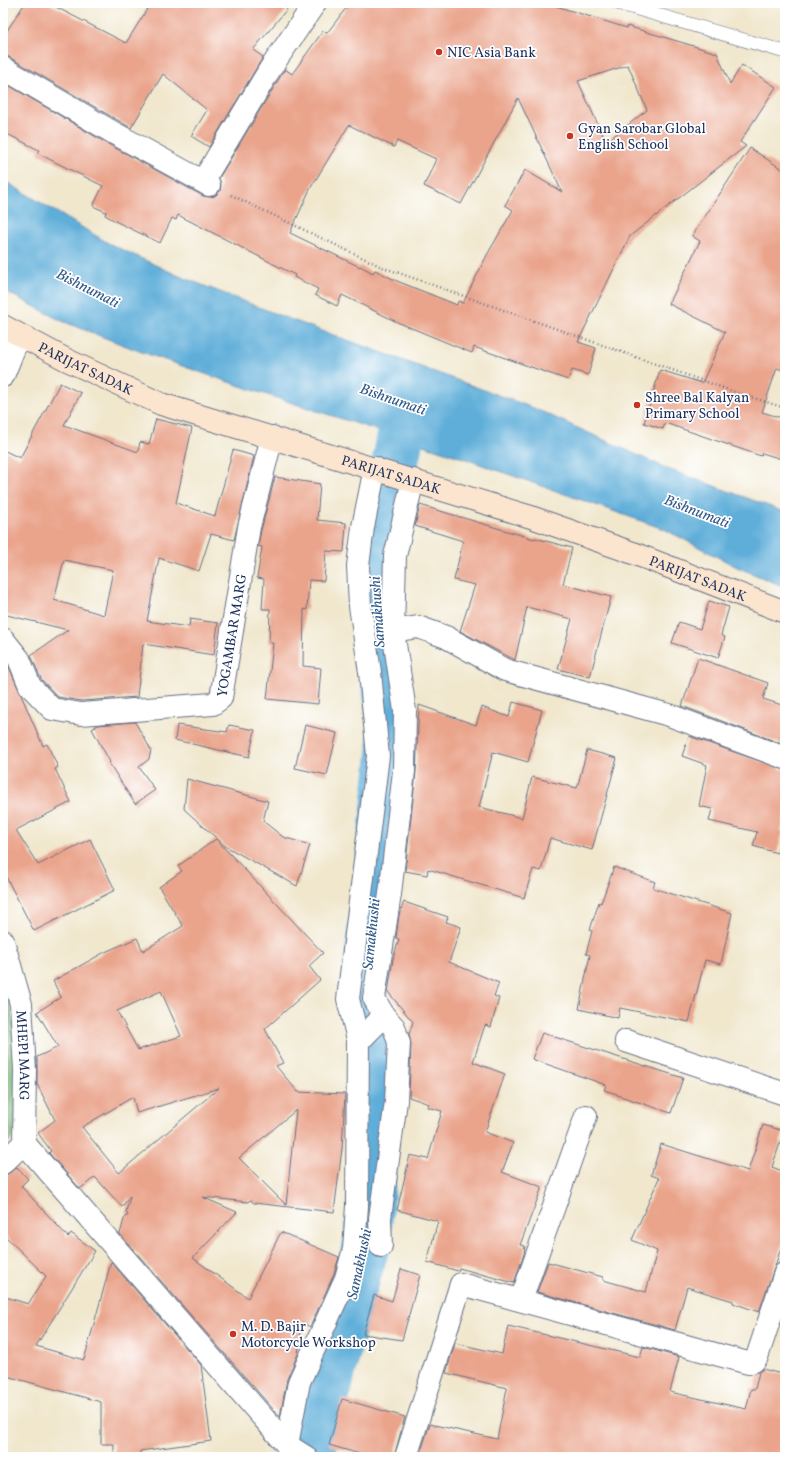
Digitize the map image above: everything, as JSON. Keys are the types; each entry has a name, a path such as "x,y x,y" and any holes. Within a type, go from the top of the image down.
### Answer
{"street":[{"path":"3,68 114,133 206,183 270,69 315,3"},
{"path":"3,376 11,331"},
{"name":"PARIJAT SADAK","path":"11,331 162,404 412,479 531,517 633,553 785,612"},
{"name":"YOGAMBAR MARG","path":"3,639 19,659 30,686 52,709 81,714 213,704 216,702 221,698 249,528 272,437"},
{"path":"298,1453 299,1382 346,1278 354,1249 357,1206 361,1037 348,999 378,756 370,672 360,606 358,566 361,533 378,469"},
{"path":"381,1246 380,1218 396,1102 399,1043 394,1027 382,1018 374,998 390,894 404,771 405,711 393,631 395,556 412,479"},
{"path":"393,631 418,628 446,637 505,670 668,715 785,758"},
{"name":"MHEPI MARG","path":"3,941 21,1004 25,1070 24,1143"},
{"path":"361,1037 382,1018"},
{"path":"626,1041 785,1094"},
{"path":"521,1300 586,1116"},
{"path":"3,1163 24,1143 298,1453"},
{"path":"406,1457 461,1284 748,1363 754,1361 758,1357 785,1273"}],"lane":[{"path":"617,3 785,52"}],"path":[{"path":"206,183 382,267 729,390 785,408"}],"green space":[{"path":"3,984 9,998 23,1071 13,1137 3,1148"}],"water":[{"name":"Bishnumati","path":"3,180 108,243 179,276 284,317 536,409 668,469 785,512 785,587 739,568 664,529 454,455 246,388 139,351 62,321 3,290"}],"building":[{"path":"25,3 48,3 126,43 151,3 292,3 253,50 263,57 209,147 191,136 207,110 163,74 131,128 9,57 3,56 3,37"},
{"path":"350,3 546,3 627,28 627,26 717,53 730,84 742,65 776,87 740,142 746,146 630,236 578,342 596,348 588,375 572,370 568,380 474,347 472,353 397,322 342,295 337,306 315,295 318,289 294,277 295,275 178,215 176,220 172,218 160,243 117,222 105,215 106,212 93,206 103,186 37,153 39,150 3,132 3,82 108,144 203,196 215,196 220,191 221,185 219,178 285,69 292,74 323,31 327,33","holes":["628,65 647,110 606,142 578,81","518,98 562,192 525,170 505,205 513,210 487,255 463,303 458,301 457,305 397,281 375,270 373,273 290,233 310,189 349,125 394,147 397,141 436,159 424,186 461,204"]},
{"path":"750,148 785,171 785,371 777,368 762,412 785,419 785,460 762,453 761,456 665,423 663,429 644,423 660,370 702,383 725,332 669,304 700,241 692,236"},
{"path":"60,383 81,393 64,425 138,452 140,442 149,444 156,419 192,428 176,503 215,516 233,450 254,456 234,540 211,534 199,571 159,558 147,621 189,627 190,619 218,623 214,655 143,644 137,697 82,701 58,697 41,679 31,655 68,630 3,614 3,450 20,458","holes":["64,560 113,570 104,615 54,600"]},
{"path":"275,477 320,484 317,520 346,523 344,552 326,551 324,581 309,580 307,610 304,609 303,666 321,668 318,704 267,699 273,643 269,643 270,609 262,609 264,579 257,578 262,547 258,546"},
{"path":"420,505 534,539 535,538 572,548 563,584 611,597 590,677 558,669 572,619 527,607 515,660 460,631 475,585 454,580 463,541 415,526"},
{"path":"709,601 729,607 721,635 725,637 718,658 672,643 679,622 700,629"},
{"path":"698,658 768,683 763,699 785,706 785,745 682,706"},
{"path":"3,659 9,667 43,746 47,744 58,767 55,769 71,802 16,830 38,865 90,839 115,890 34,931 3,871"},
{"path":"513,702 542,710 528,762 493,752 479,807 522,818 532,777 577,788 587,750 617,758 592,850 550,838 541,871 533,869 524,898 428,869 427,875 405,871 416,772 419,705 476,725 482,707 509,717"},
{"path":"135,722 151,750 149,759 139,767 155,790 135,804 109,763 110,762 92,729 98,725"},
{"path":"177,725 227,732 229,725 255,730 249,757 175,740"},
{"path":"305,725 337,733 327,775 295,768"},
{"path":"689,736 785,770 785,814 781,831 783,832 777,853 753,846 757,832 709,821 712,809 699,806 707,765 682,756"},
{"path":"187,779 268,801 263,821 283,837 310,845 297,886 225,846 184,809"},
{"path":"216,839 323,953 309,966 320,980 265,1029 283,1063 276,1066 298,1092 345,1094 342,1149 334,1212 254,1203 250,1200 248,1202 202,1197 237,1212 193,1258 248,1298 281,1232 339,1257 334,1274 310,1327 302,1322 298,1354 287,1379 280,1417 120,1234 124,1219 128,1215 126,1212 130,1196 122,1207 95,1177 80,1189 49,1153 51,1151 38,1133 55,1120 37,1084 37,1057 58,1047 37,1012 61,997 53,981 105,952 137,938 143,951 183,926 159,887 182,871 178,866","holes":["161,991 181,1036 138,1050 117,1011","219,1088 119,1173 82,1127 133,1097 137,1113","296,1110 286,1205 239,1158"]},
{"path":"614,867 655,882 653,888 732,913 721,964 705,960 689,1022 620,1008 618,1018 579,1009 590,955 586,954 592,931 590,930 599,902 601,903"},
{"path":"404,902 448,917 446,922 461,927 449,962 499,983 494,996 499,998 491,1027 485,1025 473,1062 505,1074 485,1132 513,1143 502,1172 542,1187 520,1245 525,1246 524,1254 514,1283 459,1268 458,1271 427,1262 438,1221 397,1210 410,1155 428,1159 442,1111 427,1107 429,1104 409,1097 411,1044 409,1034 413,1022 388,992 393,959 399,939 396,938 399,915"},
{"path":"542,1033 683,1078 671,1113 604,1090 606,1085 532,1059"},
{"path":"763,1125 784,1131 772,1167 785,1172 785,1237 759,1312 733,1303 733,1301 687,1287 675,1330 537,1292 548,1262 603,1277 603,1280 646,1292 657,1251 632,1240 659,1178 651,1175 661,1144 748,1171"},
{"path":"17,1167 28,1179 21,1186 68,1237 71,1233 95,1251 36,1346 84,1360 111,1262 201,1365 211,1441 140,1451 140,1457 114,1457 114,1444 101,1444 101,1402 3,1375 3,1296 28,1304 46,1276 3,1234 3,1175 11,1172"},
{"path":"401,1269 420,1275 402,1340 363,1334 374,1295 392,1301"},
{"path":"508,1326 640,1357 643,1347 679,1357 670,1392 746,1409 751,1389 755,1389 759,1372 763,1369 785,1375 785,1457 419,1457 430,1424 497,1439 507,1388 446,1373 455,1343 502,1354"},
{"path":"342,1399 405,1417 394,1457 370,1457 329,1445"}],"waterway":[{"name":"Samakhushi","path":"311,1457 348,1308 367,1243 383,1057 363,1002 391,750 391,727 380,647 374,567 407,404"}],"place":[{"name":"NIC Asia Bank","path":"439,52"},
{"name":"Gyan Sarobar Global English School","path":"570,136"},
{"name":"Shree Bal Kalyan Primary School","path":"637,405"},
{"name":"M. D. Bajir Motorcycle Workshop","path":"233,1334"}]}
